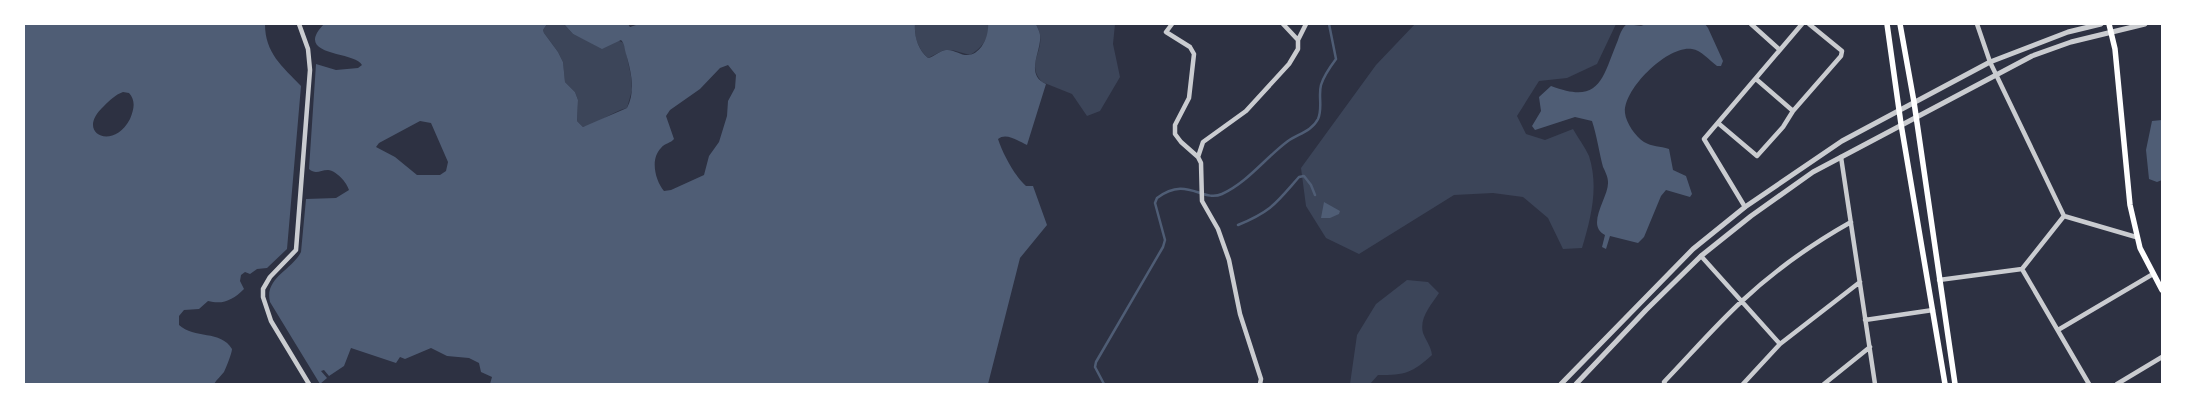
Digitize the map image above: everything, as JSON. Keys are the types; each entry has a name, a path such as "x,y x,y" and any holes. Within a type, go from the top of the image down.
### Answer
{"main road":[{"path":"1887,24 1901,124 1945,384"},
{"path":"1900,24 1914,102 1955,384"},
{"path":"2109,24 2115,50 2130,205 2136,237 2162,290"}],"street":[{"path":"299,24 308,49 310,70 296,250 270,277 263,289 262,297 271,321 309,384"},
{"path":"1172,24 1166,32 1190,47 1194,54 1189,98 1175,125 1175,134 1198,157 1202,171 1202,201 1218,229 1229,260 1240,314 1261,379 1260,384"},
{"path":"1283,24 1298,40"},
{"path":"1198,157 1203,142 1246,110 1289,64 1298,49 1298,40 1306,24"},
{"path":"1751,24 1780,50"},
{"path":"1745,207 1704,139 1802,24"},
{"path":"1718,123 1757,156 1783,127 1793,111 1842,56 1842,51 1809,24"},
{"path":"1977,24 1990,62 2064,216 2136,237"},
{"path":"1560,384 1693,249 1745,207 1842,141 1990,62 2068,32 2101,24"},
{"path":"1576,384 1646,310 1701,256 1751,216 1813,172 2032,56 2071,42 2145,24"},
{"path":"1756,79 1793,111"},
{"path":"1841,157 1875,384"},
{"path":"1939,280 2022,269 2064,216"},
{"path":"1665,384 1664,382 1741,302 1776,272 1816,242 1851,222"},
{"path":"1701,256 1780,344"},
{"path":"2022,269 2089,384"},
{"path":"2058,330 2153,274"},
{"path":"1743,384 1780,344 1860,282"},
{"path":"1865,320 1933,310"},
{"path":"1824,384 1870,347"},
{"path":"2117,384 2162,357"}],"shaded area":[{"path":"24,24 265,24 271,51 281,65 301,86 287,249 267,268 257,269 250,274 245,272 241,275 240,281 244,289 232,299 223,302 208,301 199,309 184,310 179,316 179,325 185,329 221,339 232,349 224,372 214,384 24,384","holes":["123,92 129,93 133,99 133,112 123,129 115,135 106,137 99,135 95,131 93,124 96,116 115,96"]},
{"path":"324,24 547,24 543,30 544,33 563,62 565,82 575,92 578,100 577,121 583,127 627,108 632,88 631,74 621,40 602,49 573,34 564,24 628,24 630,27 639,24 915,24 917,42 928,58 946,50 966,55 974,54 984,43 988,24 1036,24 1040,34 1040,41 1035,68 1036,74 1046,84 1027,145 1005,136 998,139 1006,158 1017,176 1026,186 1033,186 1047,225 1020,258 988,384 490,384 492,377 481,372 479,363 469,358 447,356 431,348 405,359 400,357 396,363 351,348 344,366 329,376 324,370 321,371 327,378 320,384 270,302 269,294 275,280 292,264 301,252 306,199 336,198 349,190 344,181 335,173 328,170 314,172 309,169 316,64 336,70 358,68 362,65 349,57 320,48 315,42 316,35","holes":["728,65 736,75 735,88 728,101 727,116 719,142 709,156 704,175 671,190 664,191 658,181 655,164 661,148 674,139 666,116 670,110 700,89 720,68","420,121 431,123 448,162 446,171 440,175 417,175 395,157 376,147 379,143"]},
{"path":"547,24 564,24 573,34 602,48 617,40 624,43 632,90 627,108 583,127 577,121 578,100 575,92 565,82 563,62 558,52 544,33 543,30"},
{"path":"915,24 988,24 988,33 984,42 970,55 952,50 944,50 928,58 917,42"},
{"path":"1036,24 1115,24 1113,44 1120,77 1100,111 1087,116 1072,94 1042,82 1037,76 1035,64 1040,34"},
{"path":"1415,24 1616,24 1597,64 1567,78 1539,81 1517,116 1526,134 1545,140 1573,129 1589,156 1594,191 1591,214 1582,248 1563,249 1548,218 1523,197 1493,193 1454,195 1359,254 1326,238 1306,206 1301,168 1376,65"},
{"path":"1627,24 1641,26 1646,24 1705,24 1723,61 1721,66 1717,66 1699,51 1692,49 1682,50 1671,54 1649,70 1631,92 1626,103 1625,113 1629,125 1644,142 1669,149 1673,170 1686,176 1692,194 1690,197 1666,190 1661,196 1644,237 1638,243 1610,236 1606,249 1602,247 1605,235 1599,230 1597,218 1608,180 1592,121 1575,117 1535,130 1532,126 1541,111 1539,97 1551,86 1580,92 1590,90 1597,84 1608,66 1621,31"},
{"path":"2162,120 2162,180 2157,182 2149,179 2146,150 2152,121"},
{"path":"1324,202 1340,211 1339,214 1330,218 1321,218"},
{"path":"1407,280 1428,282 1439,293 1426,312 1422,327 1432,355 1408,372 1378,375 1370,384 1350,384 1357,335 1376,304"}],"waterway":[{"path":"1104,384 1095,367 1096,362 1163,247 1165,240 1155,203 1157,198 1177,189 1215,196 1222,194 1240,183 1288,141 1312,127 1319,115 1322,81 1336,59 1329,24"},
{"path":"1238,225 1273,206 1299,177 1304,176 1311,185 1315,195"}]}
